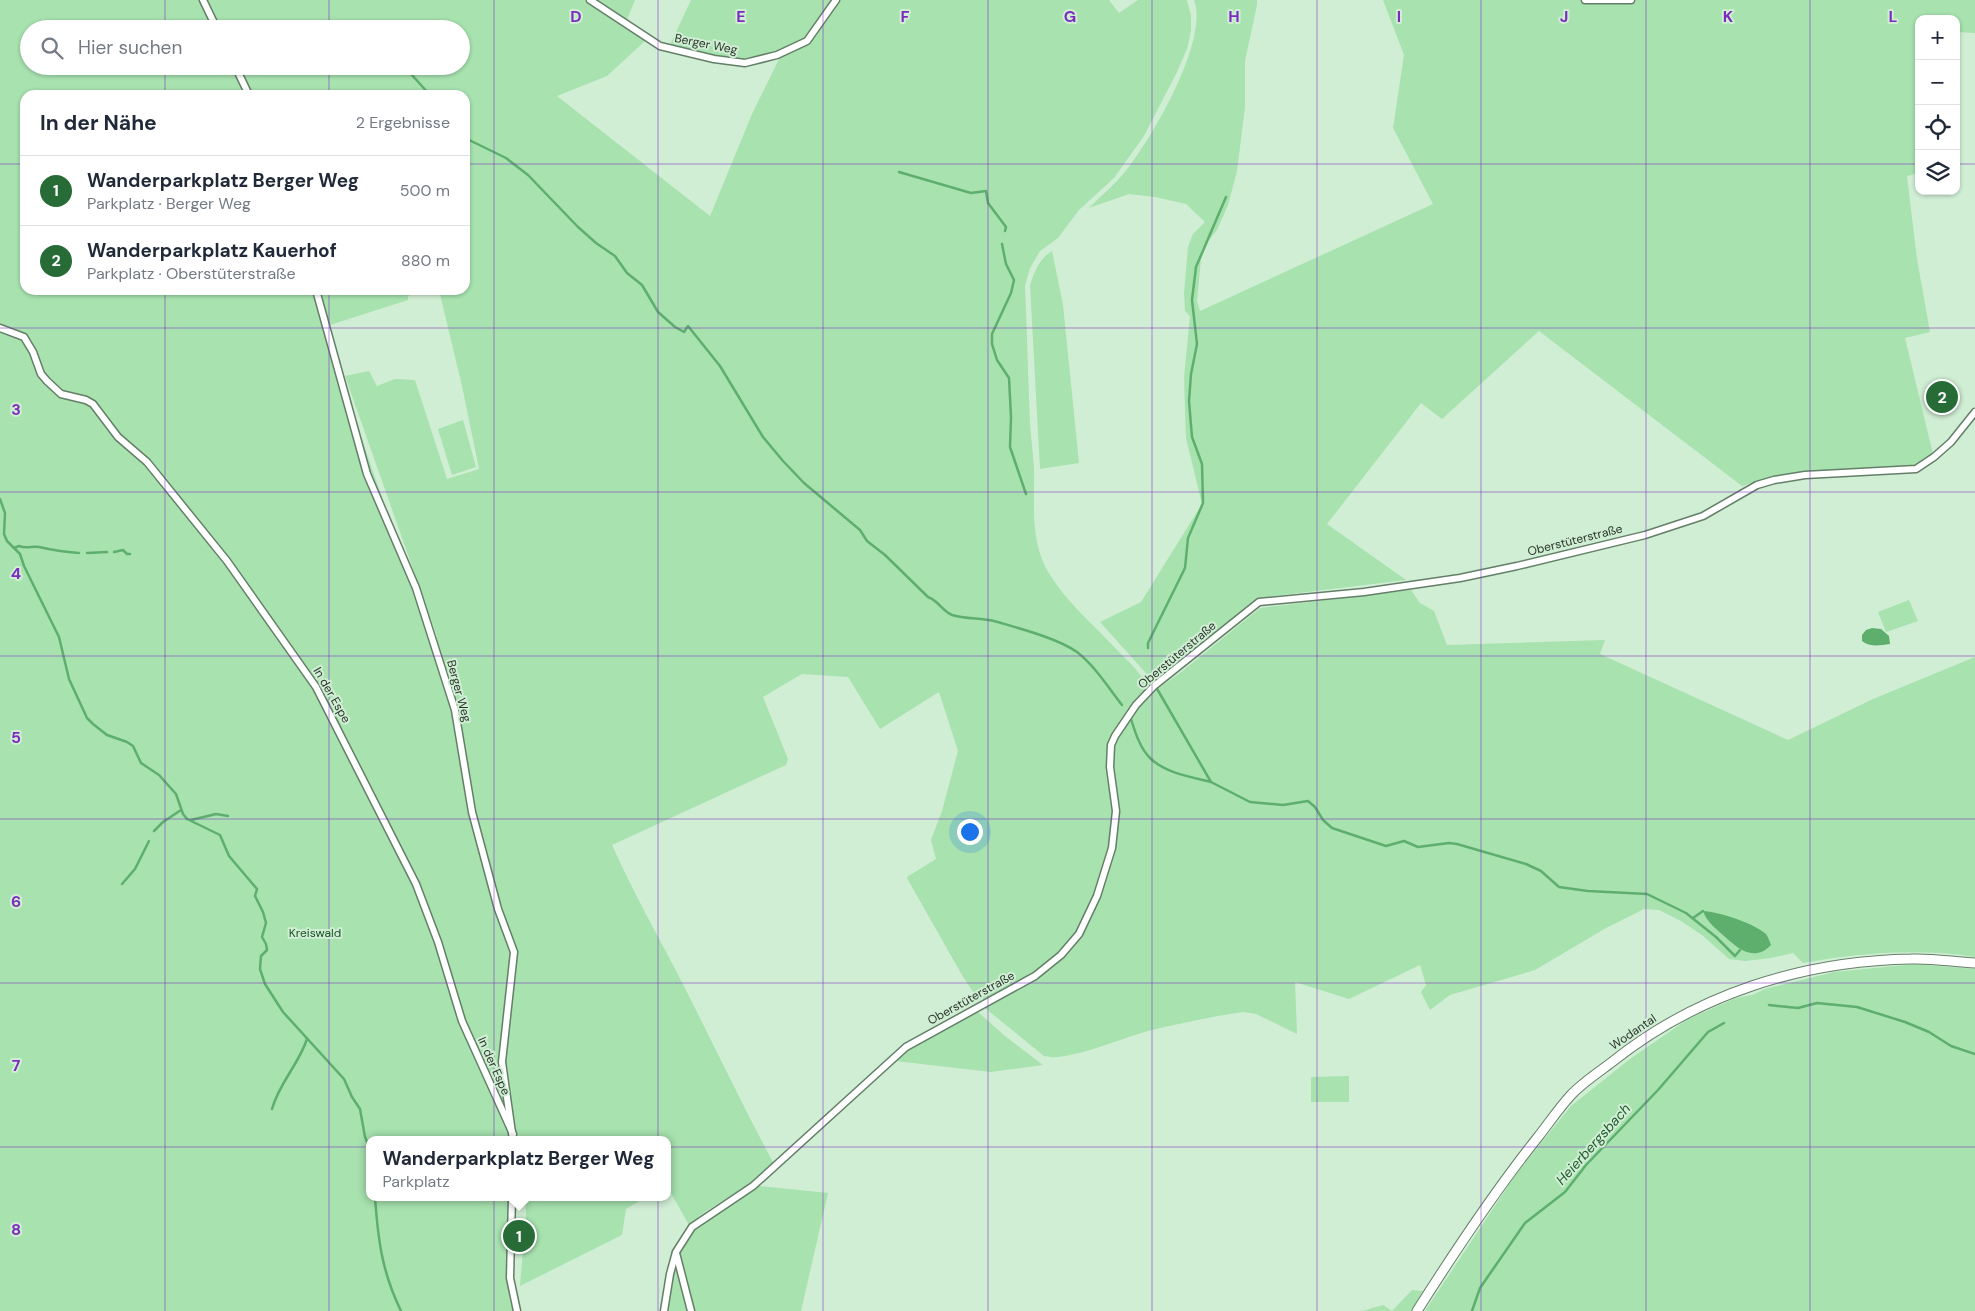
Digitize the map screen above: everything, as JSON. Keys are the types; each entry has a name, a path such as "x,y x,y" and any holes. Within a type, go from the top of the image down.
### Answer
{"main road":[{"name":"Wodantal","path":"1417,1311 1461,1242 1514,1166 1571,1094 1638,1043 1688,1012 1739,989 1834,965 1912,959 1975,964"}],"street":[{"path":"203,0 213,20"},
{"name":"Berger Weg","path":"590,0 660,46 714,60 745,63 777,56 807,41 836,0"},
{"path":"1584,0 1631,0"},
{"path":"239,75 247,90"},
{"name":"Berger Weg","path":"317,295 367,474 416,588 455,710 472,812 498,909 514,952 502,1062 513,1136"},
{"name":"In der Espe","path":"0,328 24,337 33,352 41,374 47,381 61,394 86,400 93,404 118,437 147,462 227,561 316,687 416,884 438,942 462,1021 513,1136"},
{"name":"Oberstüterstraße","path":"664,1311 676,1252 692,1226 753,1186 906,1047 1035,976 1061,955 1079,934 1097,896 1112,848 1116,811 1110,768 1111,745 1115,736 1136,705 1154,686 1259,602 1364,592 1460,578 1517,566 1645,534 1703,516 1757,485 1774,480 1805,475 1916,469 1951,442 1975,412"},
{"path":"512,1201 510,1278 517,1311"},
{"path":"676,1252 691,1311"}],"green space":[{"name":"Kreiswald","path":"0,0 199,0 209,20 20,20 20,75 235,75 243,90 20,90 20,295 317,295 340,376 431,639 437,637 345,376 369,371 377,386 395,379 415,380 447,479 479,469 440,295 470,295 470,90 250,90 242,75 470,75 470,20 216,20 206,0 585,0 645,41 607,76 557,96 710,216 752,114 780,57 808,43 839,0 1109,0 1119,13 1138,0 1187,0 1191,16 1191,31 1187,49 1144,136 1114,178 1079,210 1058,238 1040,251 1030,268 1025,286 1030,423 1034,468 1034,523 1039,550 1043,562 1057,586 1135,668 1148,687 1126,712 1111,740 1107,762 1113,814 1111,835 1092,901 1080,927 1071,940 1050,961 1037,970 984,999 977,998 907,877 936,859 931,840 942,811 958,751 939,692 880,729 848,677 802,674 763,697 788,759 786,765 612,845 774,1164 753,1182 706,1211 689,1225 671,1193 671,1136 366,1136 366,1201 512,1201 508,1279 516,1311 0,1311"},
{"path":"592,0 635,0 626,22"},
{"path":"691,0 833,0 814,29 802,41 772,55 743,59 713,57 669,47"},
{"path":"1194,0 1257,0 1245,61 1245,107 1237,171 1228,205 1217,230 1202,249 1197,301 1200,311 1433,204 1393,128 1404,55 1383,0 1975,0 1975,33 1960,32 1960,15 1915,15 1915,174 1907,176 1917,259 1930,332 1905,338 1933,454 1916,466 1795,474 1771,477 1742,486 1539,331 1442,419 1421,403 1327,524 1406,580 1258,598 1154,682 1100,622 1141,602 1202,504 1186,438 1184,377 1190,316 1185,311 1184,293 1188,247 1193,234 1205,222 1186,204 1155,197 1129,194 1089,208 1126,170 1153,130 1177,85 1187,61 1194,38 1197,17"},
{"path":"1052,251 1063,305 1079,463 1040,469 1030,285 1041,262"},
{"path":"321,295 411,295 408,296 408,300 330,325"},
{"path":"463,420 476,467 452,475 438,429"},
{"path":"1411,590 1420,603 1434,611 1447,645 1605,640 1600,654 1788,740 1873,699 1975,657 1975,957 1910,952 1867,954 1803,963 1793,953 1745,961 1729,959 1702,935 1681,921 1659,910 1644,909 1606,928 1535,970 1450,995 1430,1010 1421,992 1426,985 1420,965 1349,999 1295,982 1297,1034 1256,1014 1243,1012 1148,1031 1080,1053 1054,1057 1044,1056 985,1008 1028,984 1066,955 1087,927 1105,882 1117,842 1119,813 1113,766 1114,744 1124,726 1146,697 1180,673 1260,608"},
{"path":"1909,600 1918,621 1886,632 1878,612"},
{"path":"1915,964 1975,969 1975,1311 1425,1311 1516,1174 1571,1106 1630,1059 1688,1019 1736,998 1834,972"},
{"path":"978,1012 1005,1036 1043,1065 991,1072 895,1061 909,1049"},
{"path":"1349,1076 1349,1102 1311,1102 1311,1077"},
{"path":"759,1186 828,1193 801,1311 692,1311 679,1253 694,1230"},
{"path":"525,1201 639,1201 626,1209 622,1235 520,1286 526,1214"},
{"path":"676,1260 688,1311 666,1311"},
{"path":"1412,1290 1423,1291 1412,1311 1392,1311"},
{"path":"1383,1305 1392,1311 1362,1311"}],"shaded area":[{"path":"1872,628 1881,629 1889,636 1890,644 1872,645 1862,641 1862,635 1866,630"},
{"path":"1703,911 1727,916 1761,930 1766,934 1771,945 1758,953 1746,952 1740,949 1711,924"}],"waterway":[{"path":"412,75 425,90"},
{"path":"470,140 506,158 528,175 578,227 615,256 627,273 642,285 658,312 675,327 684,332 688,326 720,366 763,437 783,461 804,483 860,530 867,541 885,555 928,597 952,615 994,621 1037,634 1069,647 1090,664 1122,705"},
{"path":"899,172 971,193 986,191 988,203 1006,227 1005,231"},
{"path":"1148,648 1148,643 1185,568 1188,538 1203,503 1202,464 1192,437 1189,401 1191,374 1197,344 1192,300 1196,267 1226,197"},
{"path":"1002,244 1006,264 1014,280 1011,293 992,334 992,344 997,360 1009,378 1010,447 1026,494"},
{"name":"Heierbergsbach","path":"0,499 5,513 4,534 7,541 20,554 59,637 69,679 87,718 107,735 133,746 141,763 159,775 176,794 183,814 187,819 220,835 229,856 257,889 255,896 266,923 262,937 267,950 261,956 260,969 265,984 283,1012 344,1079 360,1109 366,1139"},
{"path":"14,548 19,546 36,547 79,553"},
{"path":"114,552 123,550 130,554"},
{"path":"87,553 107,552"},
{"path":"1156,687 1211,782 1250,802 1283,805 1308,801 1332,828 1386,846 1404,841 1418,847 1449,843 1457,844 1526,864 1541,871 1559,887 1588,891 1647,894 1686,913 1716,937 1735,956 1740,950"},
{"path":"1131,719 1143,750 1156,763 1179,774 1211,782"},
{"path":"154,831 163,822 181,810"},
{"path":"191,820 216,814 228,816"},
{"path":"122,884 135,869 149,841"},
{"path":"1693,918 1703,911"},
{"name":"Heierbergsbach","path":"1769,1005 1798,1008 1817,1003 1857,1007 1905,1022 1929,1032 1951,1046 1975,1054"},
{"name":"Heierbergsbach","path":"1472,1311 1480,1288 1525,1223 1565,1192 1586,1165 1658,1090 1708,1032 1724,1023"},
{"name":"Heierbergsbach","path":"272,1109 279,1091 307,1039"},
{"name":"Heierbergsbach","path":"375,1201 385,1269 401,1311"}],"place":[{"name":"Wanderparkplatz Kauerhof","path":"1942,397"},
{"name":"Wanderparkplatz Berger Weg","path":"519,1236"}]}
